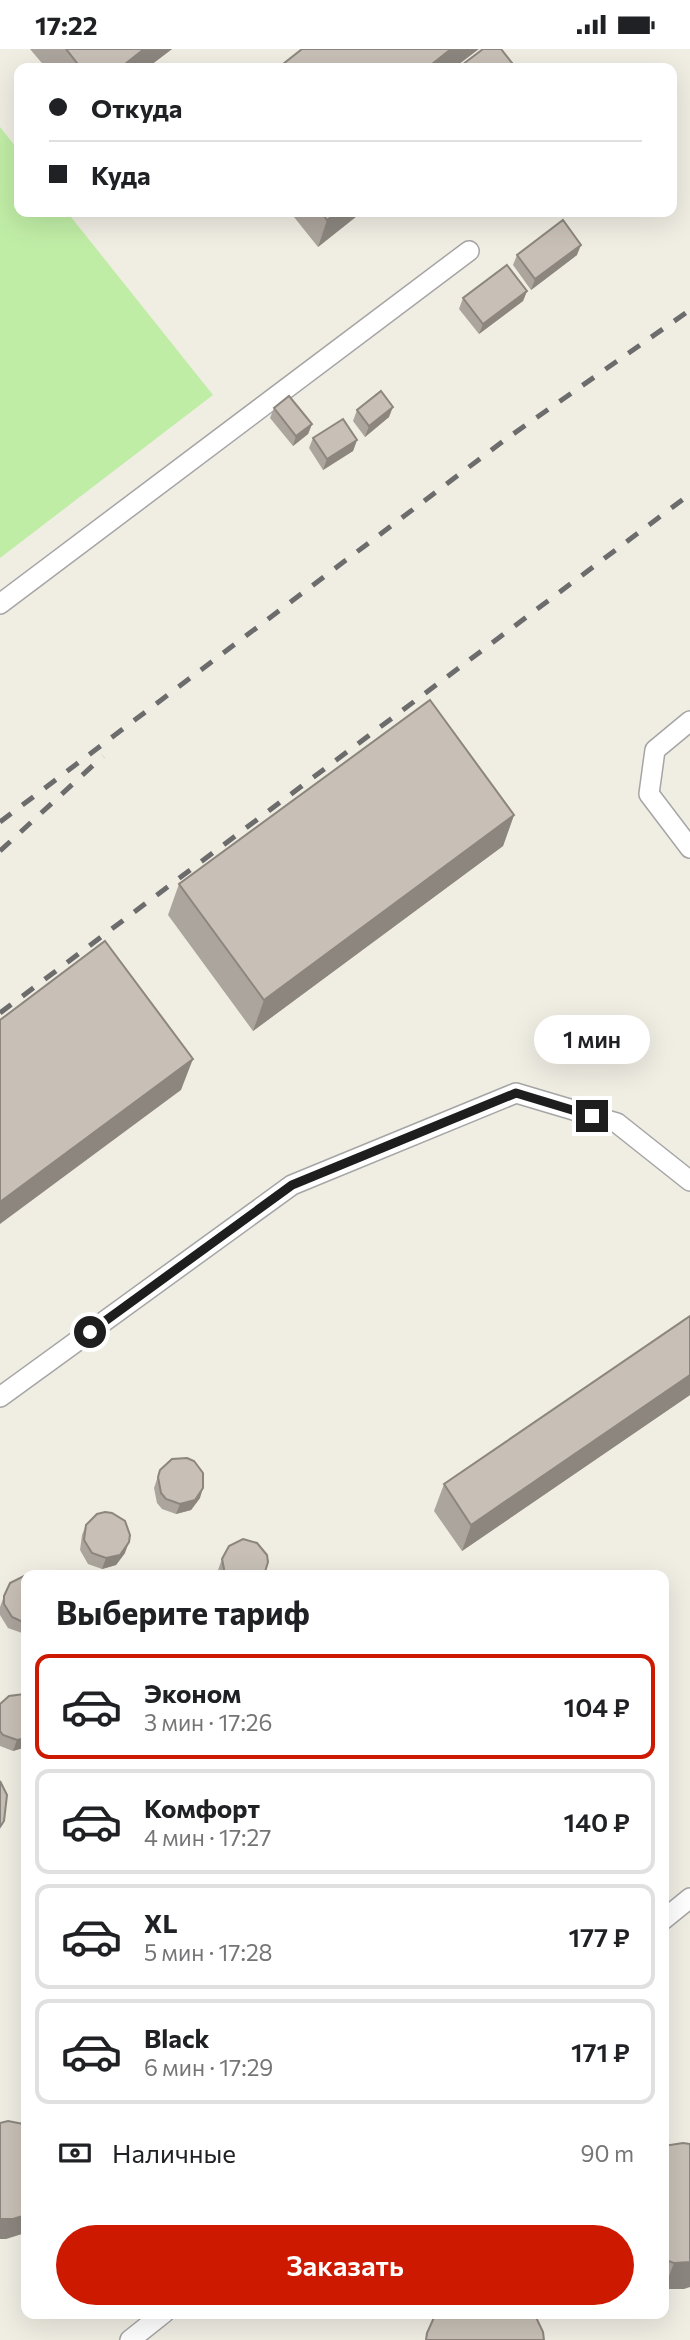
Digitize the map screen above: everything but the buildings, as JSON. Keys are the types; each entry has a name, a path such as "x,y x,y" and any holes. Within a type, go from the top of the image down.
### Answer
{"lane":[{"path":"0,604 469,251"},
{"path":"690,721 655,750 649,794 690,848"},
{"path":"0,1397 292,1185 516,1093 617,1123 690,1181"},
{"path":"669,1915 690,1899"},
{"path":"130,2340 156,2319"}],"green space":[{"path":"0,127 14,145 14,217 71,217 213,395 0,558"}],"railway":[{"path":"0,822 506,439 690,310"},
{"path":"0,1013 690,494"},
{"path":"0,851 103,756"}],"route":[{"path":"90,1332 292,1185 516,1093 592,1116"}]}
